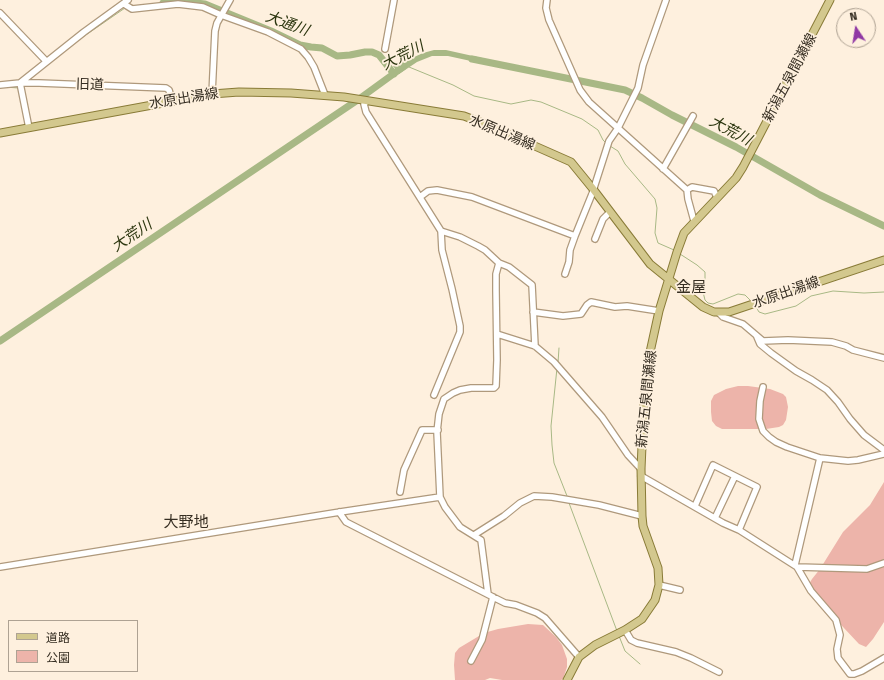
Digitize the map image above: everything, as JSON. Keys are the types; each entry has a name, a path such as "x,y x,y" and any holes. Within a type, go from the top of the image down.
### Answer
{"main road":[{"name":"新潟五泉間瀬線","path":"567,680 580,657 595,645 642,619 652,606 657,595 659,585 658,568 643,526 641,473 643,406 647,366 659,311 684,233 736,178 743,167 830,0"},
{"name":"水原出湯線","path":"0,133 172,100 212,94 238,92 326,95 464,116 571,162 594,189 650,264 703,308 714,312 729,312 884,260"}],"street":[{"path":"212,94 215,31 230,0"},
{"path":"385,49 394,0"},
{"path":"547,0 547,13 580,90 589,102 687,190 694,221"},
{"path":"565,274 569,262 570,250 594,189 608,144 618,128 638,88 643,65 666,0"},
{"path":"29,128 20,83 46,61 126,1 132,9 164,5 191,4 223,13 268,32 301,50 311,61 326,95"},
{"path":"0,13 46,61"},
{"name":"旧道","path":"0,85 20,83 166,88 169,90 172,100"},
{"path":"364,101 366,112 440,231 442,250 452,288 460,332 434,395"},
{"path":"663,169 693,117"},
{"path":"687,190 692,186 714,191 717,197"},
{"path":"420,197 428,191 437,190 472,197 575,236"},
{"path":"595,239 603,219 610,212"},
{"path":"440,231 460,237 485,250 499,263 509,267 532,284 535,346"},
{"path":"471,661 482,640 490,596 481,540 460,527 445,507 440,497 439,414 444,399 452,393 471,388 494,388 496,386 496,274 499,263"},
{"path":"533,312 563,316 581,314 590,302 615,307 627,306 659,311"},
{"path":"719,313 722,316 743,324 763,341 788,340 832,342 846,346 853,350 884,358"},
{"path":"497,334 535,346 558,366 602,417 641,473 723,523 739,530 788,562 796,566 867,569 884,563"},
{"path":"757,336 760,344 771,353 796,372 827,390 842,405 850,419 864,434 884,450"},
{"path":"763,387 760,401 759,419 763,430 776,442 820,458 848,461 884,454"},
{"path":"400,492 404,470 422,430 438,430"},
{"path":"820,458 796,566 811,591 836,620 840,635 837,653 838,658 850,674 862,671 884,658"},
{"path":"695,506 714,466 758,487 739,530"},
{"path":"715,518 735,476"},
{"path":"474,535 504,516 520,503 534,496 552,496 599,505 642,516"},
{"path":"0,567 440,497"},
{"path":"339,512 346,522 490,596 505,603 537,612 580,657"},
{"path":"659,585 680,590"},
{"path":"620,632 637,643 676,652 692,658 719,672"}],"green space":[{"path":"738,386 770,389 783,394 786,397 788,407 786,420 783,425 766,429 722,429 716,426 712,421 711,412 711,401 714,395 726,389"},
{"path":"884,482 884,622 866,647 859,644 812,594 809,584 843,532 870,505"},
{"path":"528,624 543,625 562,645 567,659 567,667 563,679 502,680 490,678 485,680 455,680 455,653 459,648 484,633"}],"shaded area":[{"path":"434,50 446,50 482,58 480,63 448,56 432,56 417,62 399,74 393,66 411,57 412,58"}],"waterway":[{"name":"大通川","path":"163,3 178,1 205,4 271,31 300,45 322,48 337,56 372,52 379,55 394,74"},
{"name":"大通川","path":"80,39 125,8"},
{"name":"大荒川","path":"472,59 625,90 736,147 820,195 884,226"},
{"name":"大荒川","path":"0,341 359,99 403,67"},
{"path":"409,67 453,85 474,96 511,104 531,100 541,102 582,119 598,130 606,143"},
{"name":"大通川","path":"29,81 34,76"},
{"name":"大通川","path":"4,87 19,88"},
{"path":"610,146 618,151 625,164 655,199 657,208 655,233 658,243 674,250"},
{"path":"680,254 705,272 705,281 702,288 705,300 708,303 713,304 738,294 745,295 752,302"},
{"path":"756,307 759,312 765,314 796,306 811,296 833,291 864,293 884,292"},
{"path":"558,363 559,348"},
{"path":"557,368 551,426 552,445 554,463 567,496"},
{"path":"569,503 617,631"},
{"path":"619,636 625,651 640,664"}],"district":[{"name":"金屋","path":"691,288"},
{"name":"大野地","path":"186,523"}]}
